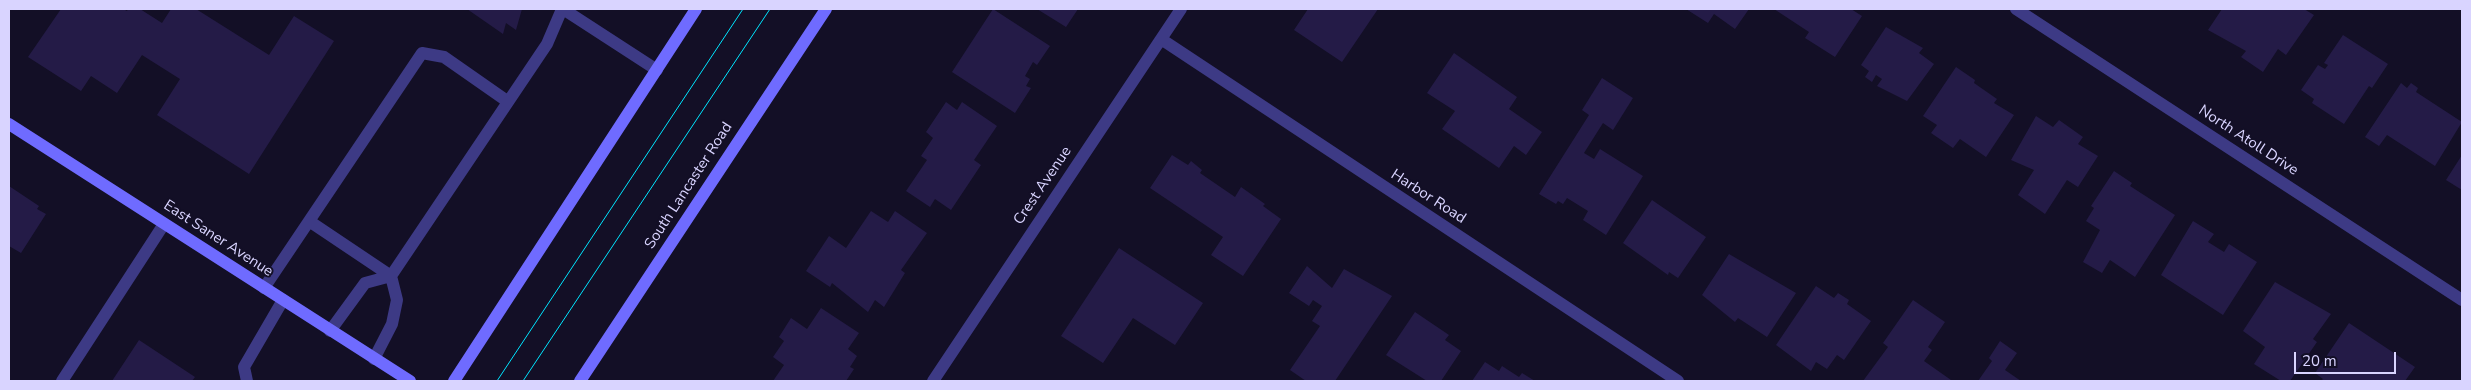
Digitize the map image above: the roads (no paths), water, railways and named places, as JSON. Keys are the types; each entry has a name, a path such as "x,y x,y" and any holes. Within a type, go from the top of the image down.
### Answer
{"main road":[{"path":"454,381 696,9"},
{"name":"South Lancaster Road","path":"580,381 826,9"},
{"name":"East Saner Avenue","path":"9,124 410,381"}],"street":[{"path":"330,331 365,283 391,276 547,44 562,9 657,70"},
{"name":"Crest Avenue","path":"932,381 1181,9"},
{"name":"North Atoll Drive","path":"2016,9 2462,300"},
{"name":"Harbor Road","path":"1161,39 1678,381"},
{"path":"264,288 422,53 444,56 507,101"},
{"path":"309,221 391,276 397,300 392,324 374,359"},
{"path":"62,381 164,224"},
{"path":"247,381 244,367 283,300"}],"tram line":[{"path":"497,381 743,9"},
{"path":"523,381 770,9"}]}
